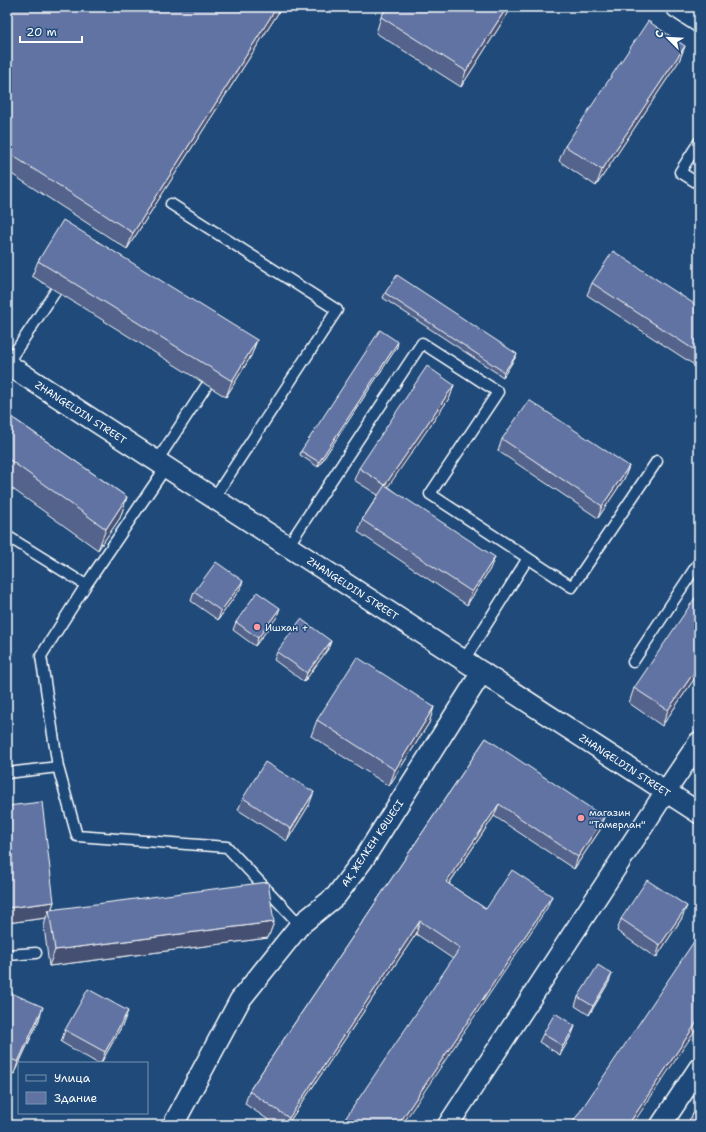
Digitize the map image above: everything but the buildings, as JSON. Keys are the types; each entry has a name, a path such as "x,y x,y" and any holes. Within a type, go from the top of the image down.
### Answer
{"street":[{"path":"676,7 699,22"},
{"name":"ZHANGELDIN STREET","path":"7,364 699,813"},
{"name":"АҚ ЖЕЛКЕН КӨШЕСІ","path":"173,1125 240,1000 300,926 336,896 363,860 482,672"},
{"path":"448,1125 699,742"},
{"path":"661,1125 699,1068"}],"lane":[{"path":"699,142 680,172 699,184"},
{"path":"171,204 337,310 214,498"},
{"path":"7,364 66,274 71,271"},
{"path":"288,546 422,343 498,392 430,494 572,587 657,461"},
{"path":"220,364 162,464 41,656 58,767 77,836 227,846 300,926"},
{"path":"7,536 86,585"},
{"path":"464,660 528,558"},
{"path":"633,662 699,562"},
{"path":"7,773 58,767"},
{"path":"7,955 36,952"}],"place":[{"name":"Ишхан +","path":"257,627"},
{"name":"магазин \"Тамерлан\"","path":"581,818"}]}
